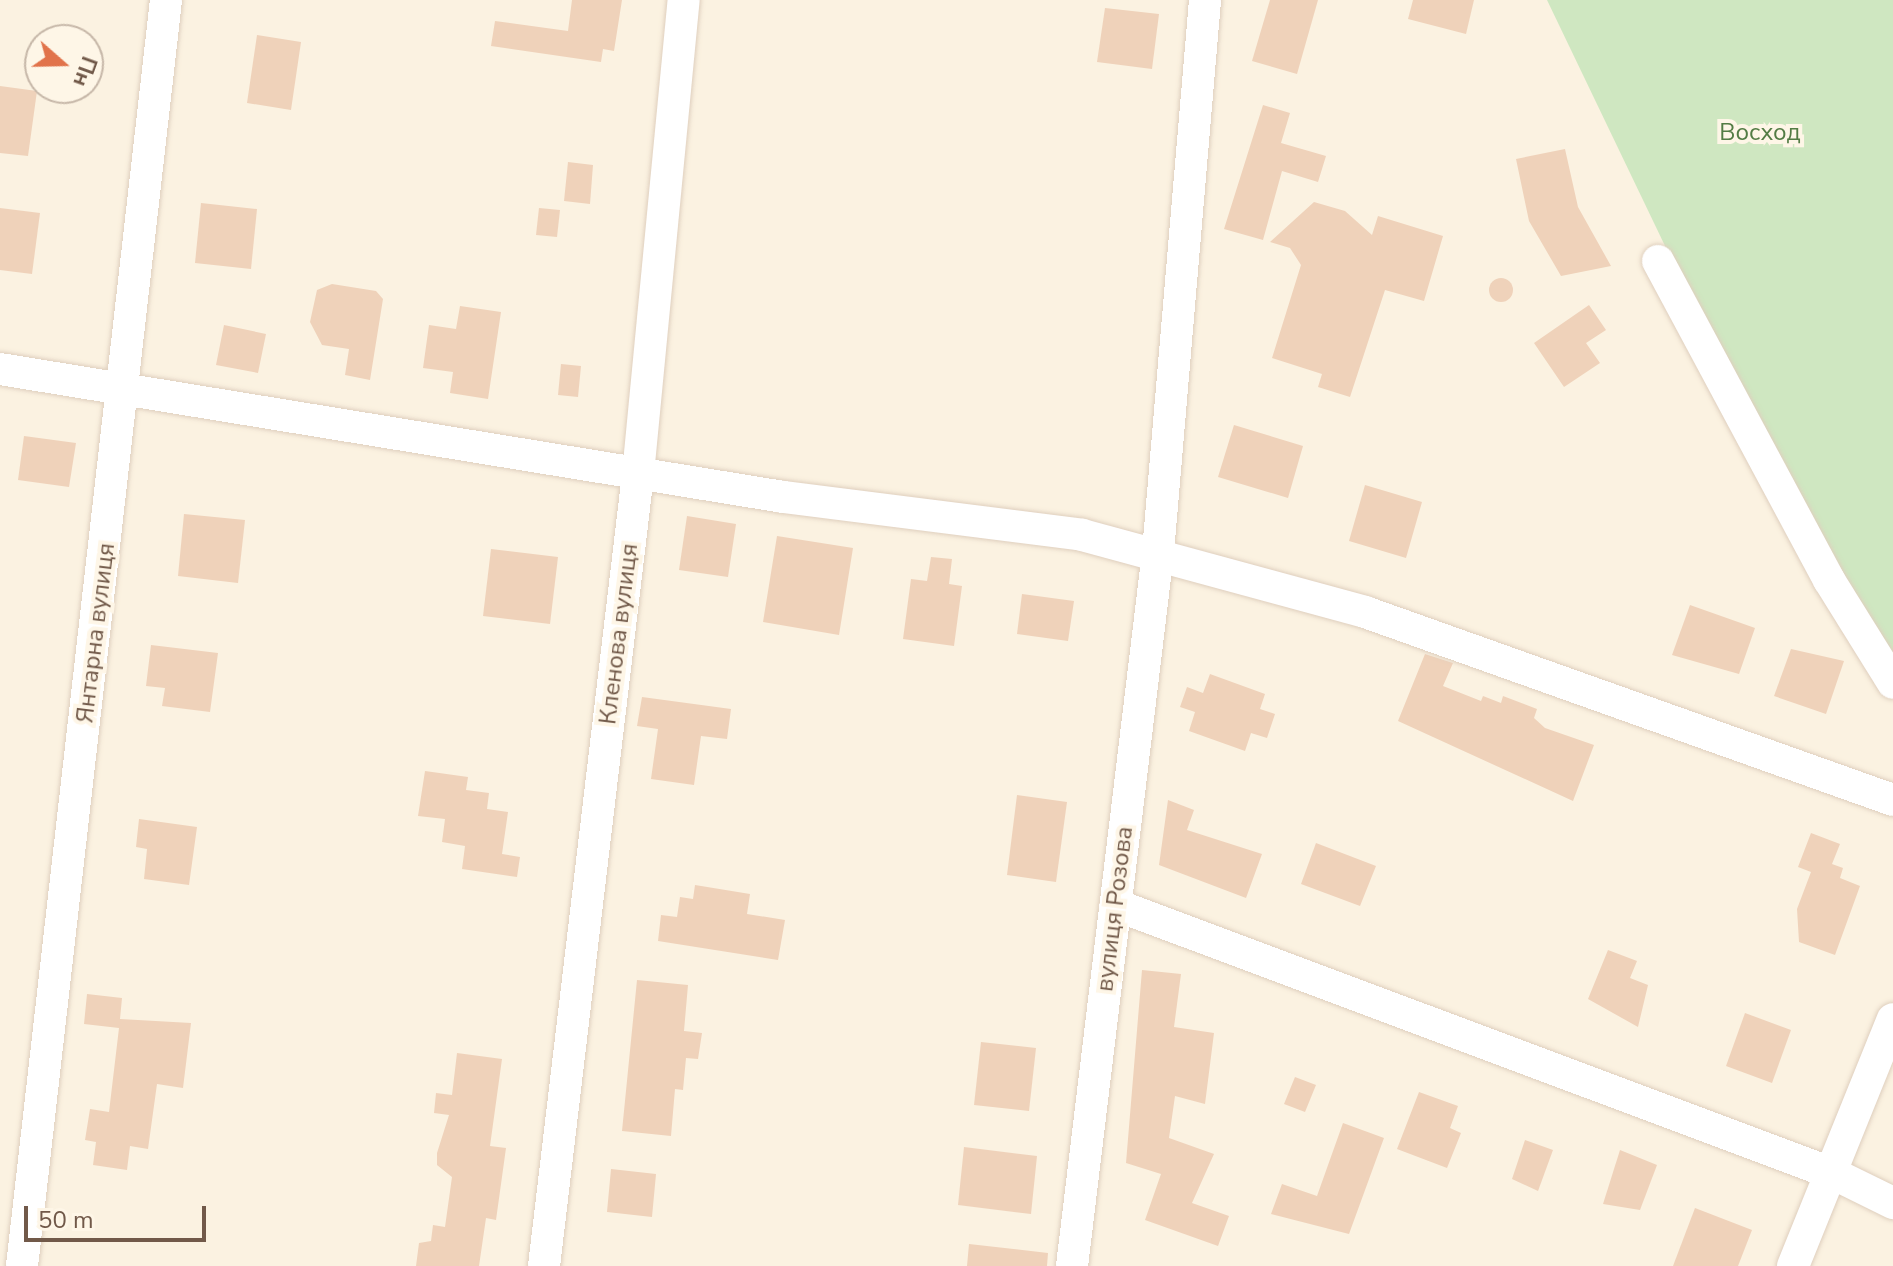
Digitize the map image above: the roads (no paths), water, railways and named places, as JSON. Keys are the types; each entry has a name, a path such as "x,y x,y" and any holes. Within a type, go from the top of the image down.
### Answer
{"street":[{"name":"Янтарна вулиця","path":"22,1266 166,0"},
{"name":"Кленова вулиця","path":"544,1266 638,474 684,0"},
{"name":"вулиця Розова","path":"1072,1266 1158,552 1205,0"},
{"path":"1658,261 1829,580 1893,683"},
{"path":"0,369 124,385 638,474 1082,535 1158,552 1365,612 1893,800"},
{"path":"1116,905 1834,1174 1893,1203"},
{"path":"1793,1266 1834,1174 1893,1019"}],"park label":[{"name":"Восход","path":"1760,133"}]}
